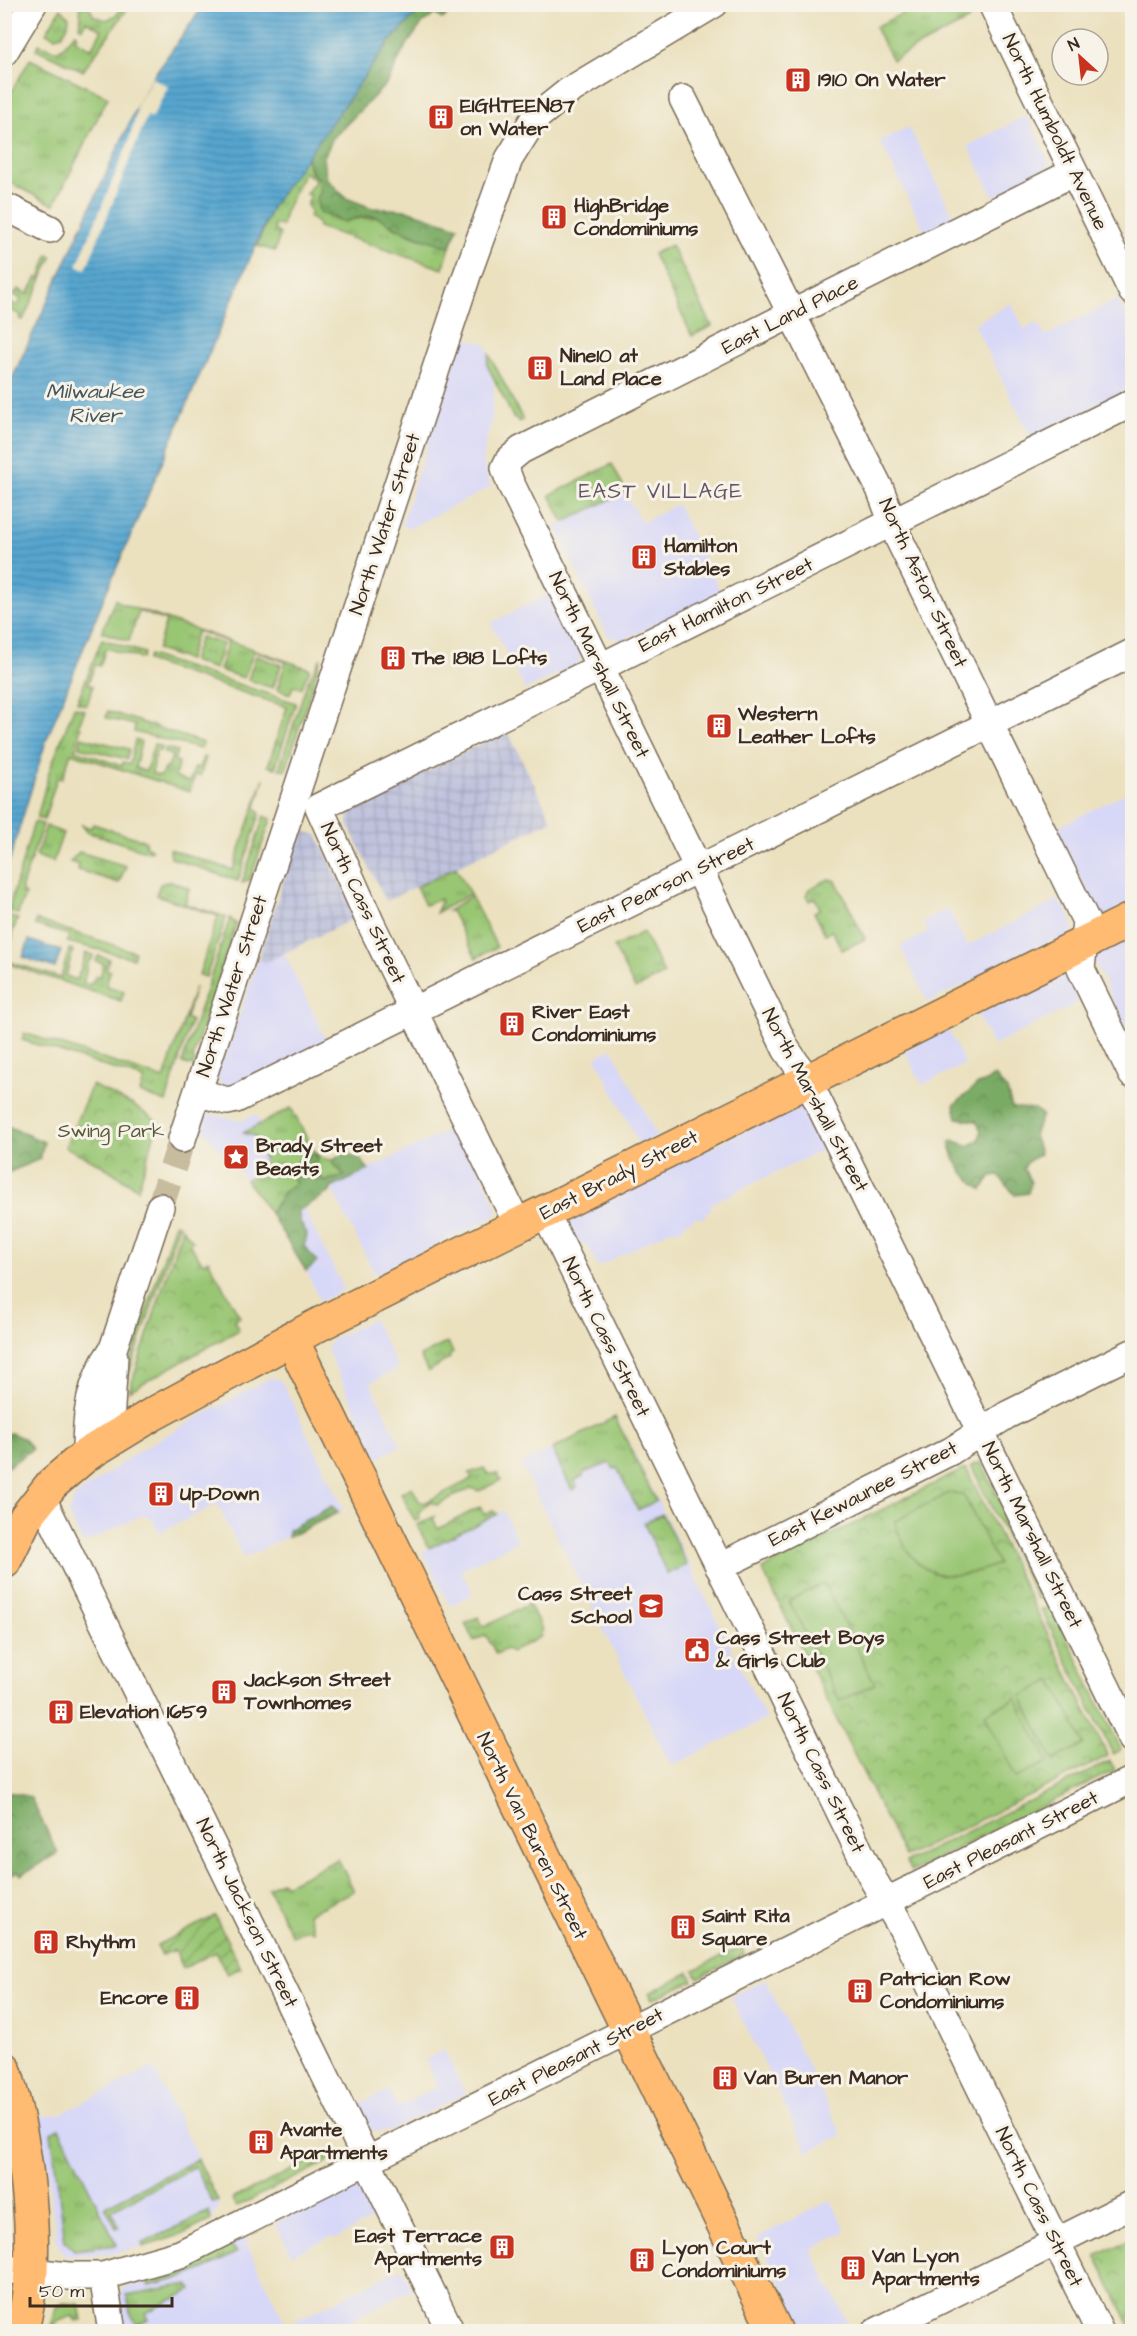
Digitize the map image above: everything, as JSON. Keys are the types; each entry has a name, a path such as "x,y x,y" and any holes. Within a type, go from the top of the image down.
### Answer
{"main road":[{"name":"East Brady Street","path":"97,1447 291,1338 1132,919"},
{"name":"North Van Buren Street","path":"291,1338 776,2331"},
{"path":"4,1562 26,1517 41,1496 97,1447"},
{"path":"4,2068 20,2135 30,2224 18,2271 21,2331"}],"street":[{"path":"4,52 33,4"},
{"name":"North Water Street","path":"182,1139 307,802 467,275 509,159 534,119 569,90 714,4"},
{"name":"North Humboldt Avenue","path":"992,4 1132,291"},
{"name":"North Astor Street","path":"683,99 880,489 893,522 989,724 1086,921 1081,969 1132,1074"},
{"name":"East Land Place","path":"508,460 521,450 1074,172"},
{"path":"4,206 50,228"},
{"name":"East Hamilton Street","path":"307,802 600,668 1132,403"},
{"name":"North Marshall Street","path":"508,460 505,468 510,482 600,668 786,1048 808,1081 1132,1738"},
{"name":"East Pearson Street","path":"198,1092 227,1101 236,1099 1132,653"},
{"name":"North Cass Street","path":"307,802 414,1010 531,1219 719,1567 887,1902 908,1938 1100,2331"},
{"path":"97,1447 87,1408 100,1368 113,1349 160,1207"},
{"name":"East Kewaunee Street","path":"719,1567 951,1451 1007,1415 1132,1353"},
{"name":"North Jackson Street","path":"41,1496 451,2331"},
{"name":"East Pleasant Street","path":"18,2271 102,2276 180,2254 1132,1779"},
{"path":"876,2331 1132,2204"},
{"path":"102,2276 112,2331"}],"shaded area":[{"path":"1027,115 1050,165 1044,172 994,197 968,146"},
{"path":"909,127 954,217 925,232 880,141"},
{"path":"1118,299 1132,328 1132,387 1031,438 974,324 1011,303 1024,329 1038,323 1045,336"},
{"path":"463,337 486,344 489,354 487,365 494,385 492,416 482,461 491,487 410,528 401,525"},
{"name":"Hamilton Stables","path":"625,492 641,523 677,504 721,592 622,641 608,636 555,527"},
{"path":"554,591 583,654 576,665 525,690 491,623"},
{"path":"507,730 552,820 386,901 348,825 349,811"},
{"path":"1132,790 1132,900 1116,908 1115,916 1101,918 1087,898 1088,893 1056,828"},
{"path":"304,831 317,835 357,917 266,962 258,960 297,838"},
{"path":"1058,900 1066,908 1074,929 1061,943 1055,939 928,1002 900,946 928,932 923,921 948,909 967,946"},
{"path":"1132,937 1132,1036 1130,1037 1094,960 1095,954 1108,944 1113,947"},
{"path":"284,953 328,1044 238,1088 224,1087 215,1075 218,1061 225,1058 258,960 266,962"},
{"path":"1060,970 1070,977 1079,1002 993,1046 977,1014 1030,989 1031,981"},
{"path":"948,1029 965,1064 922,1085 905,1051"},
{"path":"612,1048 657,1136 639,1145 596,1057"},
{"path":"792,1107 807,1108 827,1148 710,1204 712,1209 705,1213 706,1216 700,1219 698,1216 683,1224 684,1227 676,1231 674,1228 598,1267 587,1244 573,1244 567,1229 574,1216"},
{"path":"208,1113 240,1121 256,1114 344,1289 320,1301 302,1261 282,1229 251,1186 198,1124"},
{"path":"461,1124 498,1211 491,1219 375,1274 331,1188"},
{"path":"373,1319 398,1368 371,1383 401,1446 378,1458 327,1349 332,1340"},
{"path":"270,1378 278,1379 283,1384 344,1509 244,1558 217,1504 159,1533 151,1517 147,1518 145,1514 83,1544 68,1514 75,1497 138,1451"},
{"name":"Cass Street School","path":"616,1417 766,1719 671,1766 521,1464"},
{"path":"503,1511 518,1541 461,1570 473,1594 450,1606 423,1551"},
{"path":"765,1979 842,2135 808,2152 731,1997"},
{"path":"444,2050 465,2094 389,2131 371,2130 358,2105 389,2090 398,2107 438,2086 425,2060"},
{"path":"153,2067 218,2199 219,2208 211,2220 148,2246 109,2254 67,2256 61,2251 57,2241 40,2116 60,2114"},
{"path":"351,2187 362,2189 377,2217 334,2239 333,2236 292,2255 275,2223"},
{"path":"831,2200 846,2231 811,2249 849,2325 836,2331 805,2331 758,2237"},
{"path":"247,2237 248,2247 286,2325 402,2268 413,2289 327,2332 127,2331 119,2298 124,2288 181,2270"}],"green space":[{"path":"79,5 88,5 94,16 106,20 117,15 122,5 130,5 83,71 36,49 39,44 56,51 63,47 75,33 77,35 75,40 91,49 102,30 86,21 82,28 79,26 81,16"},
{"path":"425,5 448,5 446,16 442,19 435,14 421,25 404,49 388,82 333,138 323,159 327,179 346,198 372,208 407,210 458,227 450,247 410,234 375,216 343,222 328,214 319,213 317,198 321,191 319,187 321,179 316,178 310,169 307,156 388,43"},
{"path":"919,5 961,5 969,20 892,60 875,27"},
{"path":"61,8 69,17 68,25 62,35 55,37 46,33"},
{"path":"30,59 108,97 54,205 5,180 5,103"},
{"path":"307,156 310,170 321,179 321,194 328,214 336,220 379,217 398,229 424,240 435,240 450,247 443,269 318,227 317,222 309,217 311,212 307,205 311,195 306,194 316,180 304,172 285,212 282,226 274,224 275,231 280,234 275,251 257,246 273,205"},
{"path":"671,245 712,326 692,336 653,254"},
{"path":"48,255 52,257 23,320 20,319 21,315 8,309 11,303 18,306 21,299 14,295 18,289 28,294 37,277 40,279"},
{"path":"489,354 523,420 519,422 516,418 514,419 487,365"},
{"path":"612,464 626,492 564,522 550,495"},
{"path":"115,599 122,604 310,669 301,688 293,686 290,694 277,689 286,662 254,651 244,678 219,670 228,642 197,631 188,660 157,650 166,621 139,611 129,641 102,632"},
{"path":"200,637 223,644 215,669 192,661"},
{"path":"102,639 144,653 142,659 106,648 100,666 95,665 88,684 93,686 87,705 77,702"},
{"path":"149,655 296,703 275,768 268,766 287,707 147,661"},
{"path":"256,656 281,665 273,688 248,680"},
{"path":"321,658 286,770 279,769 307,683"},
{"path":"74,707 85,710 78,726 81,727 75,750 122,766 123,762 130,764 135,740 141,742 135,768 146,771 154,744 162,747 160,751 156,751 152,774 160,776 165,768 168,768 172,755 164,753 166,748 177,751 174,760 179,762 175,777 189,782 195,767 199,768 203,757 206,758 200,776 195,775 190,792 71,753 62,779 57,778 44,820 37,818 49,772"},
{"path":"108,711 203,743 201,749 134,732 135,725 106,718"},
{"path":"81,737 129,749 127,759 79,747"},
{"path":"264,778 256,807 260,814 238,881 171,858 170,849 233,870"},
{"path":"264,816 271,819 250,880 242,883"},
{"path":"34,822 43,824 22,886 22,893 25,894 18,914 8,911"},
{"path":"93,824 146,841 145,845 152,850 149,852 87,832 82,825 91,828"},
{"path":"46,826 63,833 53,862 36,856"},
{"path":"79,852 126,866 119,883 78,870 79,865 70,862"},
{"path":"456,867 470,894 436,913 440,899 425,905 416,887"},
{"path":"829,879 836,881 865,939 842,950 832,931 825,934 814,912 820,909 815,898 809,901 806,895 809,889"},
{"path":"170,881 189,888 185,904 226,917 206,977 199,975 218,916 156,895 160,884"},
{"path":"471,896 497,947 476,958 451,911 448,911"},
{"path":"7,916 18,919 11,935 13,936 7,961 61,978 69,949 73,950 66,976 77,980 86,953 93,955 92,960 89,960 83,983 90,985 96,976 100,977 104,964 96,961 98,956 109,959 106,969 110,971 106,986 124,991 121,1001 5,963"},
{"path":"230,918 236,924 193,1056 195,1062 192,1066 182,1063"},
{"path":"36,920 135,952 133,958 67,942 69,935 35,925"},
{"path":"643,932 664,974 635,989 614,947"},
{"path":"195,987 186,1018 191,1021 166,1102 140,1093 144,1079 22,1040 24,1033 164,1079"},
{"path":"995,1076 1007,1090 1012,1108 1035,1109 1042,1115 1034,1135 1040,1154 1027,1162 1024,1169 1031,1182 1028,1193 1015,1195 998,1175 991,1176 982,1190 961,1169 952,1150 950,1142 953,1140 969,1146 979,1140 981,1131 976,1121 957,1118 954,1105 976,1086"},
{"name":"Swing Park","path":"92,1085 133,1105 158,1122 138,1189 100,1164 65,1147"},
{"path":"291,1108 315,1153 296,1163 294,1184 284,1192 270,1213 246,1180 260,1171 264,1161 255,1136 243,1133"},
{"path":"5,1125 44,1142 40,1159 5,1174"},
{"path":"315,1153 318,1161 312,1164 311,1175 313,1178 320,1176 324,1182 345,1176 333,1164 333,1160 346,1153 361,1160 369,1170 331,1188 330,1192 299,1210 299,1219 307,1236 304,1246 317,1262 306,1271 270,1213 284,1192 294,1184 296,1163"},
{"path":"316,1154 333,1160 333,1164 345,1176 324,1182 321,1176 313,1178 310,1168 318,1157"},
{"path":"175,1223 179,1225 127,1380 124,1379"},
{"path":"182,1228 193,1241 189,1244 203,1263 208,1260 240,1317 234,1320 239,1330 129,1391"},
{"path":"448,1342 453,1353 449,1356 450,1358 428,1372 420,1356"},
{"path":"615,1417 656,1501 638,1510 617,1468 614,1469 610,1463 583,1473 583,1476 574,1481 577,1487 572,1490 552,1449"},
{"path":"11,1433 23,1438 32,1449 5,1469 5,1434"},
{"path":"981,1462 1045,1593 1037,1599 971,1466"},
{"path":"484,1468 488,1474 498,1474 501,1480 479,1491 471,1488 437,1505 430,1502 419,1512 420,1519 415,1521 401,1493 412,1487 419,1501 424,1503 472,1479 469,1473"},
{"path":"966,1468 1108,1756 905,1857 762,1569"},
{"path":"951,1492 964,1496 998,1564 980,1571 947,1575 934,1573 911,1556 902,1541 895,1521"},
{"path":"332,1506 339,1512 288,1537 288,1530"},
{"path":"480,1507 485,1515 493,1511 497,1514 429,1548 417,1525 436,1516 433,1518 438,1529"},
{"path":"662,1514 687,1565 667,1574 644,1523"},
{"path":"824,1583 875,1684 840,1701 789,1601"},
{"path":"529,1604 543,1631 540,1633 542,1636 512,1652 506,1649 496,1654 486,1635 474,1641 465,1624 478,1617 484,1627"},
{"path":"1052,1607 1121,1749 1113,1754 1041,1609"},
{"path":"1052,1680 1084,1744 1053,1760 1021,1696"},
{"path":"1016,1698 1048,1762 1016,1778 985,1714"},
{"path":"1110,1761 1115,1770 911,1872 906,1862"},
{"path":"5,1791 30,1797 58,1853 21,1875 18,1872 5,1878"},
{"path":"338,1859 354,1891 308,1914 314,1932 307,1929 292,1936 268,1888 282,1881 285,1885"},
{"path":"215,1916 241,1968 227,1974 216,1952 183,1968 175,1950 162,1955 157,1945"},
{"path":"742,1946 744,1955 698,1978 694,1970"},
{"path":"689,1972 693,1981 652,1999 649,1993"},
{"path":"59,2128 117,2245 74,2250 65,2241 51,2132"},
{"path":"329,2152 333,2159 236,2207 232,2199"},
{"path":"198,2159 218,2201 213,2203 195,2167 111,2210 119,2227 116,2228 105,2206"},
{"path":"209,2211 211,2220 183,2234 143,2247 142,2244"},
{"path":"1132,2239 1132,2330 1096,2256"},
{"path":"230,2245 237,2252 215,2264 184,2277 149,2286 148,2281 194,2264"},
{"path":"188,2284 192,2290 145,2313 148,2320 137,2325 130,2312 127,2295"},
{"path":"63,2303 79,2304 82,2320 76,2321 72,2316 58,2322 51,2330 56,2307"}],"water":[{"name":"Milwaukee River","path":"204,5 425,5 388,43 273,205 105,595 46,741 5,875 5,394 138,104 154,75"},
{"path":"29,940 61,951 55,968 23,957"}],"pier":[{"path":"152,78 168,86 152,118 147,116 86,269 77,266 129,141 137,111 135,109"}],"tunnel":[{"path":"160,1207 182,1139"}],"place":[{"name":"1910 On Water","path":"798,80"},
{"name":"EIGHTEEN87 on Water","path":"441,117"},
{"name":"HighBridge Condominiums","path":"554,217"},
{"name":"Nine10 at Land Place","path":"540,368"},
{"name":"Hamilton Stables","path":"644,557"},
{"name":"The 1818 Lofts","path":"393,658"},
{"name":"Western Leather Lofts","path":"719,726"},
{"name":"River East Condominiums","path":"512,1024"},
{"name":"Brady Street Beasts","path":"236,1157"},
{"name":"Up-Down","path":"161,1494"},
{"name":"Cass Street School","path":"651,1606"},
{"name":"Cass Street Boys & Girls Club","path":"697,1650"},
{"name":"Jackson Street Townhomes","path":"224,1692"},
{"name":"Elevation 1659","path":"61,1712"},
{"name":"Saint Rita Square","path":"683,1927"},
{"name":"Rhythm","path":"46,1942"},
{"name":"Patrician Row Condominiums","path":"860,1991"},
{"name":"Encore","path":"187,1998"},
{"name":"Van Buren Manor","path":"725,2078"},
{"name":"Avante Apartments","path":"261,2142"},
{"name":"East Terrace Apartments","path":"502,2247"},
{"name":"Lyon Court Condominiums","path":"642,2260"},
{"name":"Van Lyon Apartments","path":"853,2268"}],"district":[{"name":"EAST VILLAGE","path":"661,491"}]}
